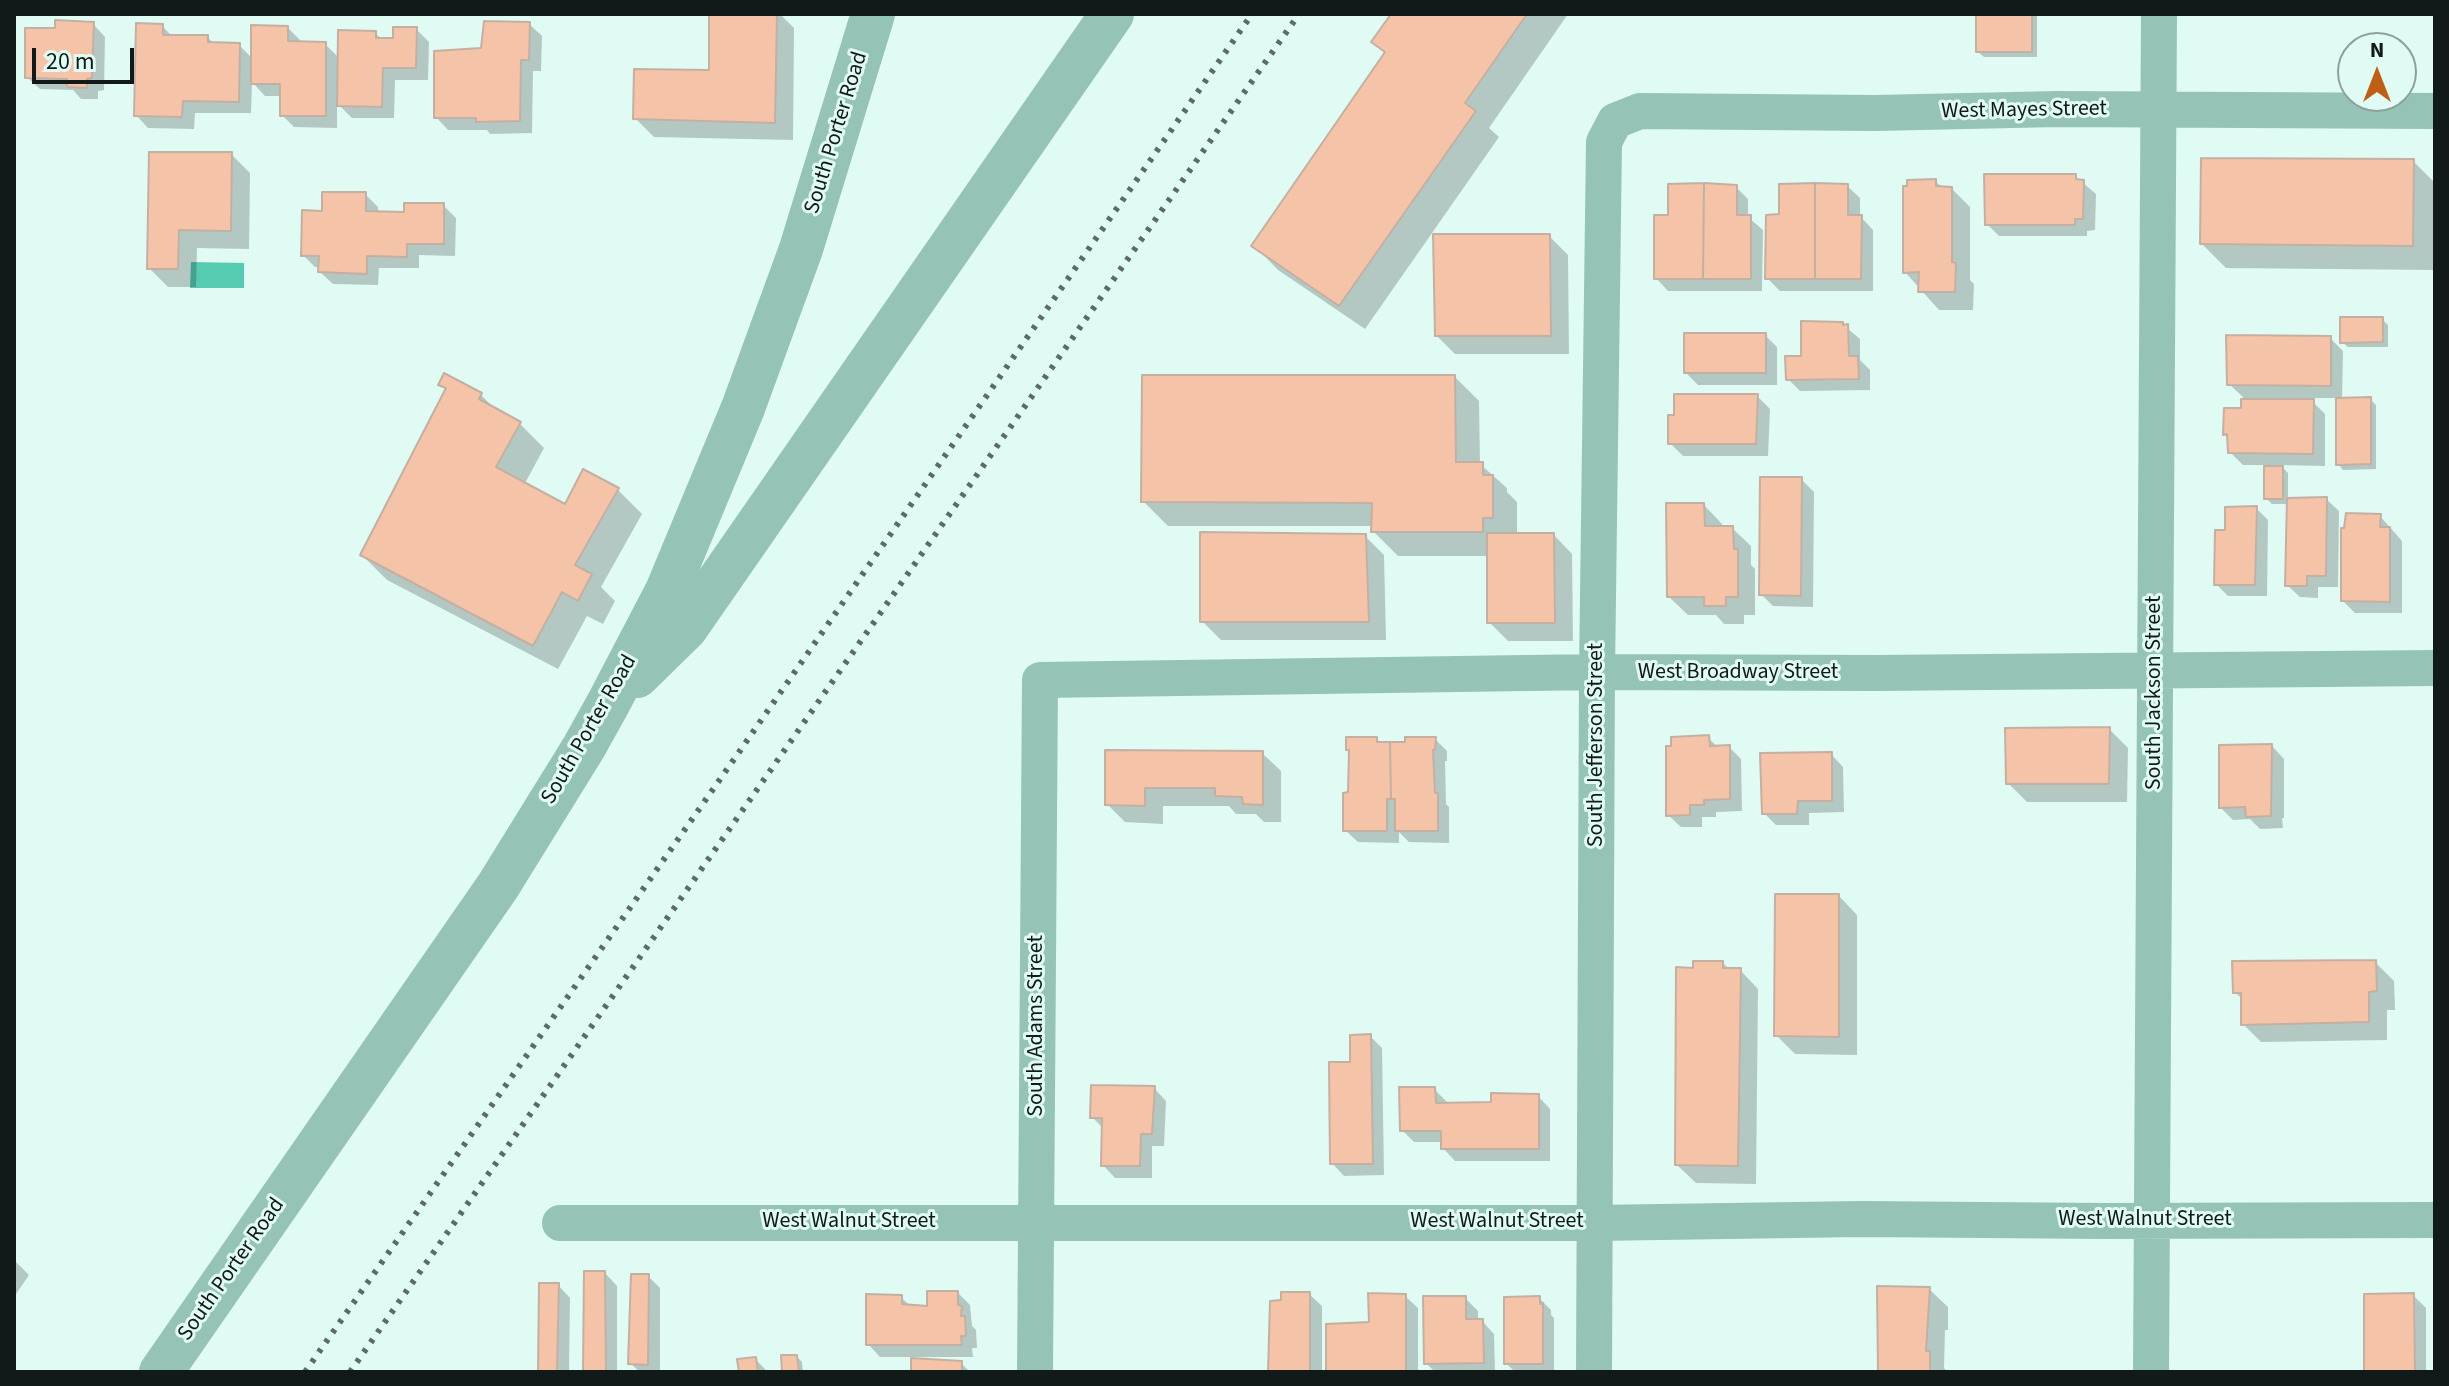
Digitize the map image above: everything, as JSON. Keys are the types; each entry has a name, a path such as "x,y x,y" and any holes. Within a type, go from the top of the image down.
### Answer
{"street":[{"name":"South Porter Road","path":"161,1372 498,886 609,702 667,591 743,408 801,249 873,14"},
{"path":"609,702 686,628 1112,14"},
{"name":"South Jackson Street","path":"2151,1372 2159,14"},
{"name":"West Mayes Street","path":"1615,121 1640,111 2435,111"},
{"name":"South Jefferson Street","path":"1594,1372 1597,672 1604,142 1615,121"},
{"name":"West Broadway Street","path":"1040,680 1597,672 2435,668"},
{"name":"South Adams Street","path":"1035,1372 1040,680"},
{"name":"West Walnut Street","path":"560,1223 2435,1220"}],"shaded area":[{"path":"191,262 244,263 244,288 190,288"}],"building":[{"path":"709,14 777,14 775,123 633,119 634,69 709,70"},
{"path":"1391,14 1527,14 1465,103 1476,111 1339,306 1251,246 1385,52 1371,42"},
{"path":"1976,14 2032,14 2032,52 1976,52"},
{"path":"55,20 94,22 92,78 87,79 87,88 67,87 67,79 25,78 25,28 55,28"},
{"path":"484,21 530,22 529,60 521,60 520,121 476,122 476,118 434,118 434,51 481,48"},
{"path":"136,23 163,24 163,35 208,35 208,42 240,43 239,102 183,101 182,117 134,116"},
{"path":"251,25 288,26 288,41 326,42 326,116 280,116 280,84 251,84"},
{"path":"393,27 417,27 416,68 383,68 382,107 337,106 338,30 376,31 376,38 393,38"},
{"path":"149,152 232,152 231,231 179,230 178,269 147,269"},
{"path":"2201,158 2414,159 2413,246 2200,244"},
{"path":"1984,174 2076,174 2076,179 2084,180 2083,219 2075,219 2075,225 1985,225"},
{"path":"1936,179 1936,186 1952,187 1955,292 1918,292 1919,272 1903,273 1903,186 1907,186 1907,180"},
{"path":"1704,183 1737,185 1737,215 1751,215 1751,279 1703,279"},
{"path":"1704,183 1703,279 1654,279 1654,215 1668,215 1668,184"},
{"path":"1815,183 1815,279 1765,279 1766,215 1779,214 1779,184"},
{"path":"1815,183 1848,184 1848,215 1862,215 1861,279 1815,279"},
{"path":"322,192 366,192 366,211 404,212 404,203 444,203 444,244 407,244 407,257 367,256 367,274 318,272 319,256 301,256 302,210 322,211"},
{"path":"1433,234 1550,234 1551,336 1435,336"},
{"path":"2340,317 2383,317 2383,342 2340,343"},
{"path":"1801,321 1848,324 1849,356 1858,356 1859,379 1786,380 1785,356 1801,356"},
{"path":"1684,333 1766,333 1766,373 1684,373"},
{"path":"2226,335 2331,336 2331,386 2227,385"},
{"path":"444,373 482,393 479,399 521,422 496,467 565,504 583,469 619,488 575,565 592,574 578,601 562,592 533,646 360,555 446,388 438,385"},
{"path":"1142,375 1455,375 1456,462 1483,462 1483,475 1493,475 1493,518 1483,518 1483,532 1371,532 1372,503 1141,502"},
{"path":"1674,394 1758,394 1756,444 1668,444 1668,415 1674,415"},
{"path":"2371,397 2371,464 2336,465 2336,398"},
{"path":"2241,399 2314,399 2313,454 2228,453 2227,434 2223,435 2224,408 2241,408"},
{"path":"2264,466 2283,466 2283,499 2264,499"},
{"path":"1760,477 1802,477 1801,596 1759,595"},
{"path":"2327,497 2326,576 2307,576 2307,586 2285,586 2287,498"},
{"path":"1666,503 1704,503 1705,526 1733,526 1734,549 1738,549 1738,597 1726,597 1726,606 1704,606 1704,597 1667,597"},
{"path":"2257,506 2255,585 2214,585 2215,530 2225,530 2225,507"},
{"path":"2346,513 2381,514 2380,527 2390,527 2390,602 2341,601 2341,528 2344,528"},
{"path":"1200,532 1366,534 1369,622 1200,622"},
{"path":"1487,533 1554,533 1555,623 1487,623"},
{"path":"2110,727 2109,784 2006,784 2005,728"},
{"path":"1709,735 1710,746 1730,745 1730,799 1704,800 1704,805 1690,805 1690,815 1666,816 1666,746 1671,746 1671,737"},
{"path":"1346,737 1377,737 1377,742 1390,742 1391,799 1387,799 1387,831 1343,831 1343,793 1348,792 1349,750 1346,750"},
{"path":"1405,737 1436,737 1433,750 1438,831 1395,831 1390,742 1405,742"},
{"path":"2272,744 2271,816 2246,817 2245,807 2219,808 2219,745"},
{"path":"1105,750 1263,751 1263,805 1243,804 1242,797 1215,796 1215,788 1145,788 1145,806 1105,805"},
{"path":"1832,752 1832,801 1798,801 1797,814 1762,814 1760,753"},
{"path":"1775,894 1839,894 1839,1037 1774,1036"},
{"path":"2376,960 2377,991 2369,992 2369,1022 2241,1025 2241,993 2233,993 2232,961"},
{"path":"1693,961 1723,961 1723,968 1741,968 1738,1166 1675,1165 1676,967 1693,968"},
{"path":"1371,1034 1373,1164 1330,1164 1329,1062 1350,1062 1350,1035"},
{"path":"1091,1085 1155,1086 1152,1134 1141,1134 1140,1166 1101,1166 1102,1118 1090,1118"},
{"path":"1399,1087 1435,1087 1436,1103 1491,1102 1491,1093 1539,1094 1539,1149 1441,1149 1441,1131 1400,1131"},
{"path":"584,1271 605,1271 606,1372 583,1372"},
{"path":"631,1274 649,1274 648,1365 628,1364"},
{"path":"539,1283 559,1283 557,1372 538,1372"},
{"path":"1877,1286 1930,1287 1926,1351 1930,1351 1930,1372 1878,1372"},
{"path":"927,1291 958,1291 961,1316 965,1316 966,1336 961,1336 962,1345 866,1345 866,1294 902,1295 902,1304 927,1306"},
{"path":"1281,1292 1310,1292 1310,1372 1268,1372 1270,1301 1281,1300"},
{"path":"1368,1293 1406,1294 1406,1372 1326,1372 1326,1324 1369,1322"},
{"path":"2414,1293 2415,1372 2364,1372 2364,1294"},
{"path":"1423,1296 1466,1296 1466,1319 1483,1319 1484,1363 1424,1364"},
{"path":"1540,1296 1540,1304 1543,1303 1543,1364 1504,1364 1504,1297"},
{"path":"781,1355 797,1355 799,1372 782,1372"},
{"path":"756,1357 758,1372 739,1372 737,1359"},
{"path":"911,1358 962,1361 962,1372 911,1372"}],"railway":[{"path":"305,1372 1252,14"},
{"path":"350,1372 1299,14"}]}
